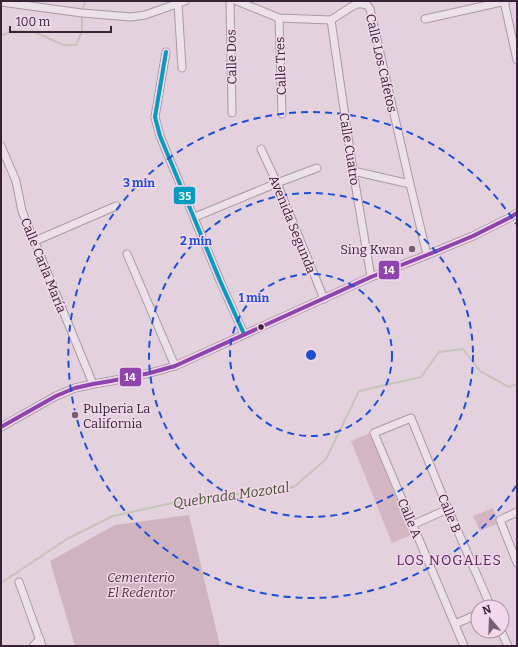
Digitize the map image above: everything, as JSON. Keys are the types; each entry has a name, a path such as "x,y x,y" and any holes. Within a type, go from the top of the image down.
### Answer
{"street":[{"name":"Calle Dos","path":"230,1 232,113"},
{"path":"237,1 279,18 330,20"},
{"path":"425,19 505,1 517,60"},
{"path":"1,2 82,13 131,17 145,15 181,3 182,68"},
{"name":"Calle Los Cafetos","path":"330,20 357,4 367,5 370,9 427,255"},
{"name":"Calle Tres","path":"279,18 282,114"},
{"name":"Calle Cuatro","path":"330,20 371,277"},
{"path":"166,52 155,117 160,136 221,283 244,334"},
{"name":"Calle Carla María","path":"1,146 16,181 22,211 93,384"},
{"name":"Avenida Segunda","path":"261,149 277,183 324,299"},
{"path":"194,217 317,168"},
{"path":"353,171 410,184"},
{"path":"35,241 116,206"},
{"path":"1,427 75,388 150,373 175,366 371,277 472,236 517,213"},
{"path":"127,254 175,366"},
{"name":"Calle B","path":"374,433 411,418 448,509 487,599"},
{"name":"Calle A","path":"374,433 464,646"},
{"path":"412,524 448,509"},
{"path":"517,512 500,520 517,563"},
{"path":"19,582 41,642 34,646"},
{"path":"455,624 470,617"}],"shaded area":[{"path":"370,433 411,535 392,543 351,441"},
{"path":"493,508 499,523 480,531 473,516"}],"green space":[{"name":"Cementerio El Redentor","path":"189,515 220,646 75,646 50,561 115,525"}],"waterway":[{"path":"1,36 12,31 35,32 63,45 76,45 82,31 82,13 85,1"},
{"name":"Quebrada Mozotal","path":"1,583 67,539 113,516 168,504 294,487 326,459 359,391 421,377 439,352 463,349 480,371 509,387 517,384"}],"transit line":[{"name":"35","path":"166,52 155,117 160,136 221,283 244,334"},
{"name":"14","path":"1,427 56,396 75,388 150,373 175,366 371,277 473,236 517,213"}],"place":[{"name":"Sing Kwan","path":"412,249"},
{"name":"Pulperia La California","path":"75,415"}],"district":[{"name":"LOS NOGALES","path":"449,560"}]}
